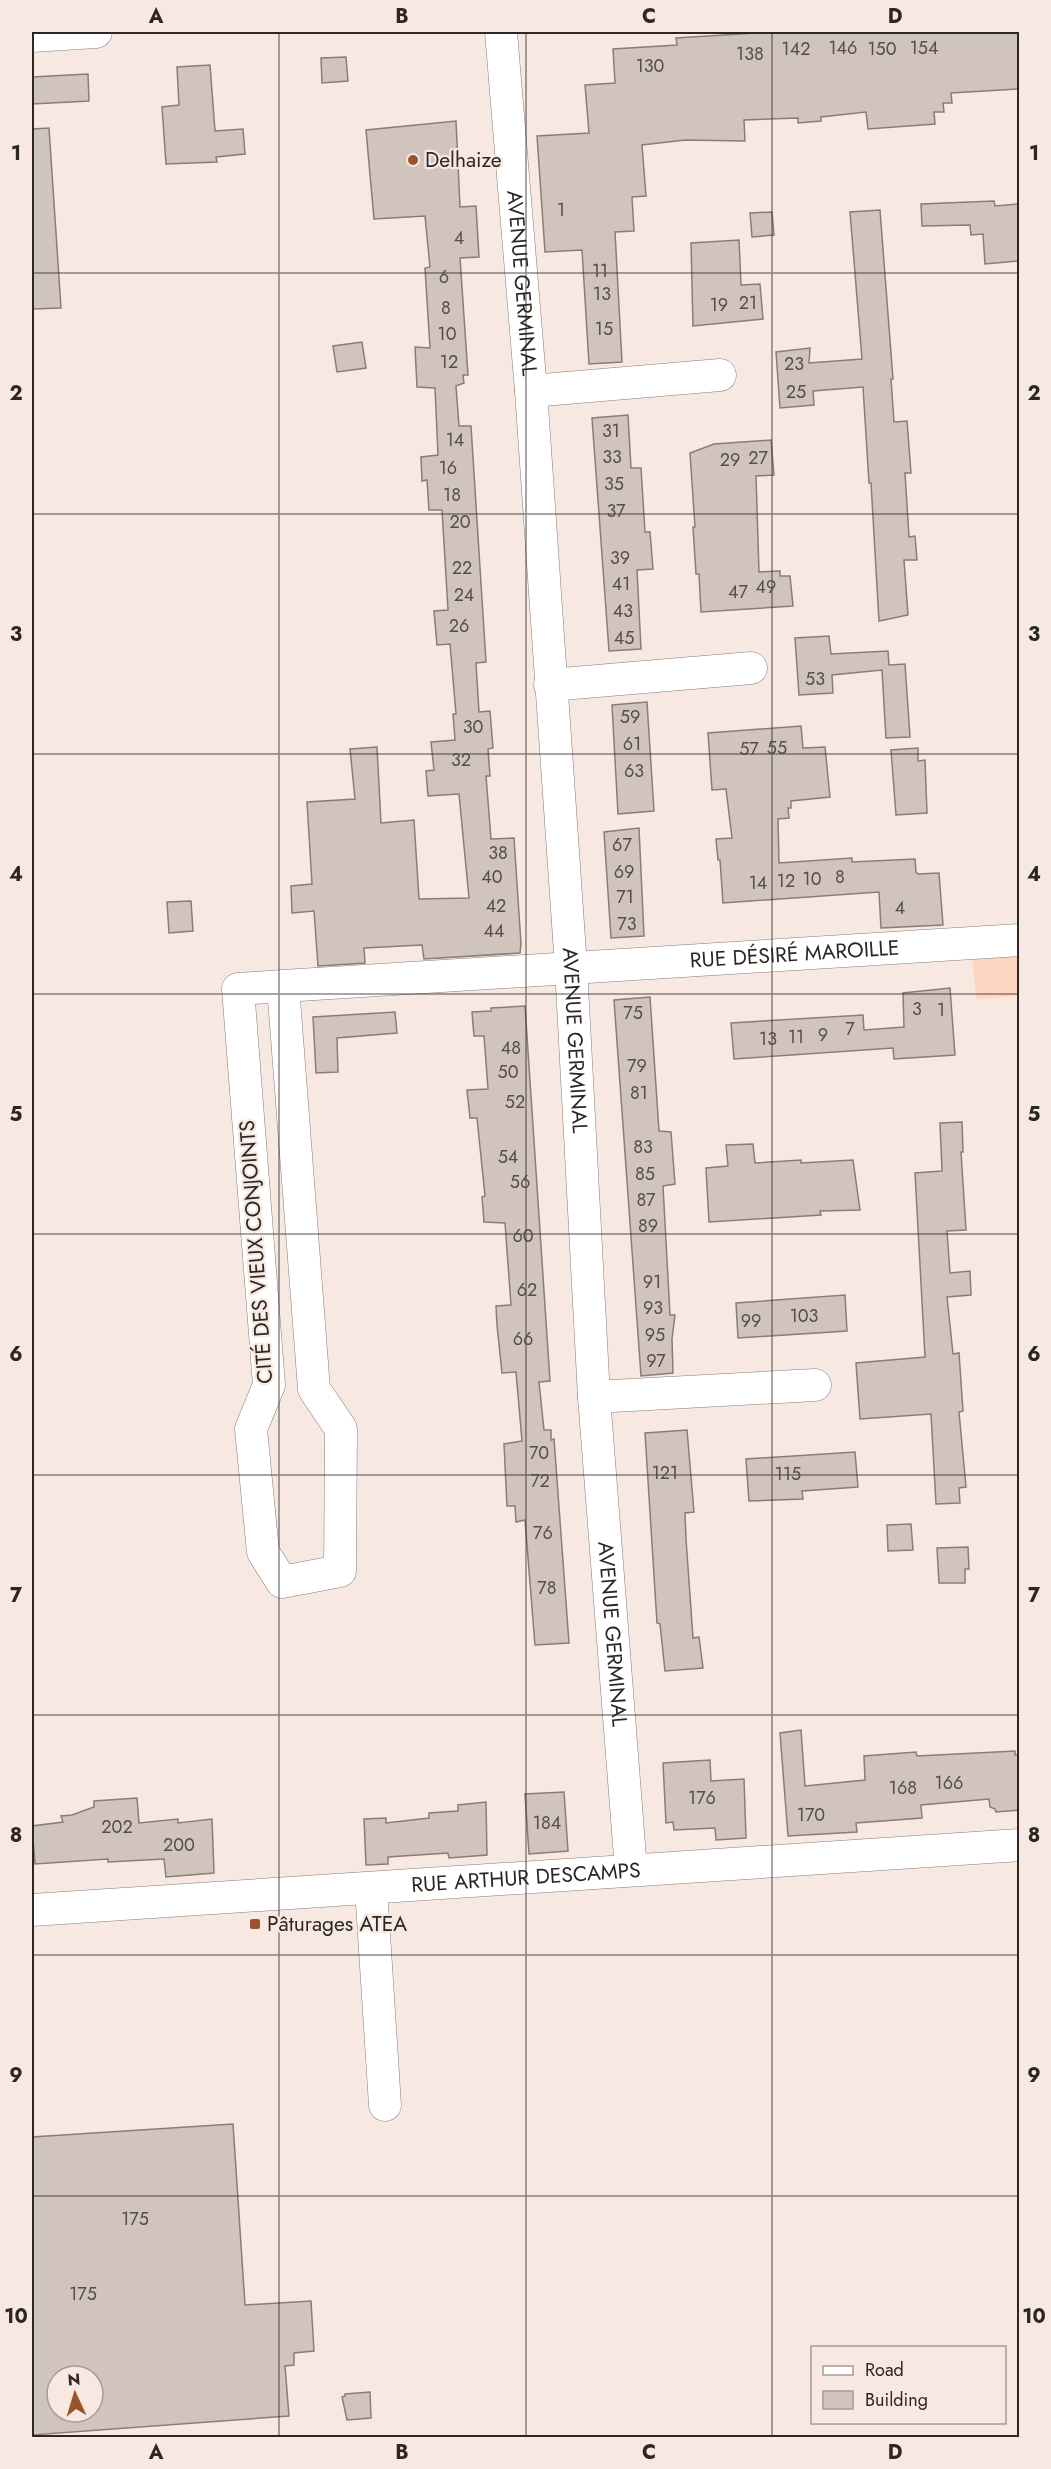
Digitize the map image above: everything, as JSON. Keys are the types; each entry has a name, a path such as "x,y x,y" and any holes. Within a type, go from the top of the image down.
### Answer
{"street":[{"path":"32,36 96,32"},
{"name":"AVENUE GERMINAL","path":"501,32 531,391 571,967 594,1397 631,1870"},
{"name":"AVENUE GERMINAL","path":"531,391 720,375"},
{"path":"550,685 751,668"},
{"name":"RUE DÉSIRÉ MAROILLE","path":"571,967 1020,940"},
{"name":"CITÉ DES VIEUX CONJOINTS","path":"284,986 314,1389 341,1429 341,1441 340,1571 282,1582 263,1552 250,1429 268,1385 238,989 571,967"},
{"path":"594,1397 815,1385"},
{"name":"RUE ARTHUR DESCAMPS","path":"32,1910 1020,1845"},
{"path":"371,1888 386,2105"}],"shaded area":[{"path":"1019,950 1019,996 976,999 972,953"}],"building":[{"path":"771,32 1020,32 1020,89 951,93 952,103 943,103 944,112 934,112 935,124 868,129 866,112 821,117 821,121 798,123 798,118 744,120 745,141 685,140 642,145 646,196 632,197 634,231 615,232 622,362 589,364 582,250 545,252 537,136 589,133 585,85 615,83 613,49 677,45 676,38"},
{"path":"346,57 348,81 322,83 321,58"},
{"path":"210,65 215,131 243,129 245,154 216,157 217,162 166,164 162,107 179,105 177,67"},
{"path":"88,74 89,101 32,104 32,77"},
{"path":"456,121 460,207 476,206 479,257 460,258 468,375 463,375 464,383 456,386 459,426 471,426 486,662 476,663 479,712 490,711 493,748 488,749 490,776 486,776 491,839 514,838 520,953 424,959 422,945 364,948 365,963 318,966 314,911 292,913 291,886 312,884 307,802 355,799 350,749 377,747 381,823 414,820 419,899 469,898 459,794 428,796 426,771 434,770 431,742 455,740 453,714 456,714 450,644 437,645 434,611 448,610 442,510 429,510 427,480 422,481 421,457 438,455 435,388 417,387 415,347 430,348 425,268 430,267 425,216 374,219 366,130"},
{"path":"49,128 61,308 32,309 32,129"},
{"path":"994,201 995,206 1019,204 1019,261 985,264 983,234 971,235 970,225 922,226 921,204"},
{"path":"880,210 893,379 891,379 894,422 907,421 911,473 905,473 909,537 915,536 917,560 904,560 908,615 879,621 863,387 813,391 814,405 780,408 776,352 810,348 809,363 862,359 850,212"},
{"path":"772,212 774,235 752,237 750,213"},
{"path":"739,240 741,285 760,284 763,319 693,326 691,243"},
{"path":"362,342 366,368 337,372 333,346"},
{"path":"628,415 631,468 641,468 645,532 650,532 653,569 637,570 641,649 609,651 592,418"},
{"path":"771,440 774,475 756,476 759,572 780,571 780,576 790,576 793,606 701,612 699,574 696,574 690,453 714,444"},
{"path":"829,636 831,654 888,651 889,665 905,664 910,737 886,738 882,670 832,675 833,693 799,695 795,638"},
{"path":"647,702 654,811 618,814 612,705"},
{"path":"801,726 803,748 825,747 830,797 791,801 791,808 788,808 789,818 778,819 779,863 852,858 852,862 915,859 918,874 939,873 943,925 881,928 879,892 723,903 716,839 732,838 726,789 712,790 708,733"},
{"path":"918,748 918,761 925,760 927,813 896,815 891,750"},
{"path":"639,828 644,936 611,938 604,832"},
{"path":"191,901 193,931 169,933 167,902"},
{"path":"950,988 955,1055 894,1059 893,1048 734,1059 731,1023 863,1015 864,1030 904,1027 903,993"},
{"path":"650,997 659,1131 671,1132 675,1184 663,1186 670,1315 675,1315 672,1339 673,1373 641,1376 614,1000"},
{"path":"525,1006 550,1381 539,1382 544,1430 551,1430 551,1440 554,1439 569,1643 535,1645 525,1520 516,1522 515,1506 507,1506 504,1444 522,1441 516,1372 502,1373 497,1325 496,1306 511,1305 505,1223 484,1222 482,1197 485,1196 477,1118 470,1118 467,1090 488,1089 484,1036 474,1036 472,1012 491,1011 491,1008"},
{"path":"395,1012 397,1033 337,1038 338,1072 316,1073 313,1017"},
{"path":"962,1122 963,1152 961,1152 966,1230 947,1231 950,1273 970,1271 971,1295 947,1297 953,1354 959,1353 963,1411 959,1412 966,1487 959,1488 960,1503 936,1504 931,1414 860,1419 856,1363 925,1357 915,1173 942,1171 940,1123"},
{"path":"753,1144 755,1163 853,1160 860,1210 820,1211 821,1215 709,1222 706,1168 728,1166 726,1145"},
{"path":"845,1295 847,1331 738,1338 736,1303"},
{"path":"687,1430 694,1512 685,1513 686,1539 693,1638 699,1637 703,1668 665,1671 660,1624 657,1623 645,1433"},
{"path":"855,1452 858,1487 802,1491 803,1499 749,1501 746,1459"},
{"path":"911,1524 913,1550 888,1551 887,1525"},
{"path":"968,1547 969,1569 965,1569 965,1583 939,1583 937,1548"},
{"path":"801,1730 805,1786 865,1780 864,1756 916,1752 917,1756 1015,1751 1015,1755 1020,1755 1020,1810 996,1812 990,1807 989,1799 921,1805 922,1818 856,1823 857,1832 788,1836 780,1733"},
{"path":"710,1760 711,1781 744,1779 746,1838 716,1840 715,1828 674,1830 673,1822 666,1823 663,1763"},
{"path":"564,1792 568,1851 529,1854 525,1794"},
{"path":"137,1798 139,1823 178,1819 178,1823 212,1819 214,1873 166,1877 164,1859 108,1862 108,1859 35,1864 32,1826 63,1822 61,1816 72,1815 94,1807 94,1801"},
{"path":"486,1802 487,1855 449,1858 448,1853 388,1857 388,1864 366,1865 364,1819 386,1818 386,1823 429,1818 429,1813 458,1811 458,1805"},
{"path":"233,2124 245,2305 311,2301 314,2351 294,2353 294,2365 285,2366 289,2416 32,2435 32,2137"},
{"path":"370,2392 371,2418 347,2420 342,2397 345,2394"}],"place":[{"name":"Delhaize","path":"413,160"},
{"name":"Pâturages ATEA","path":"255,1924"}]}
